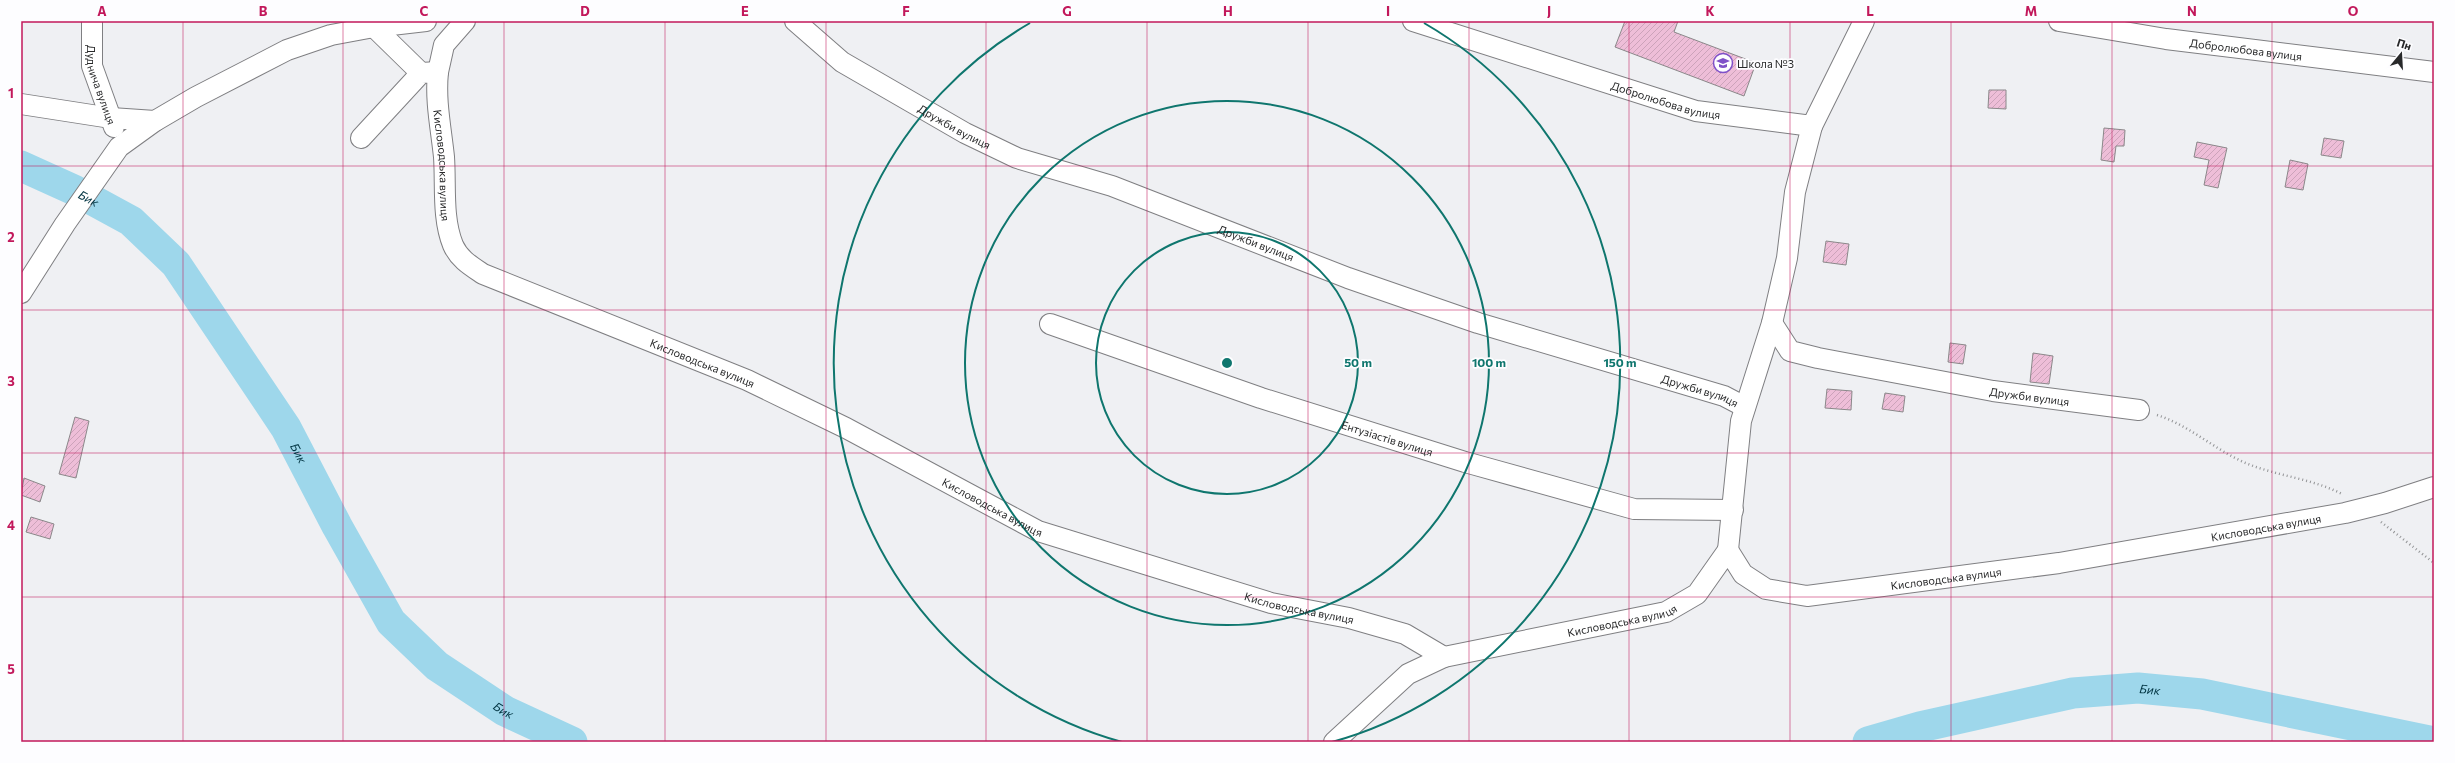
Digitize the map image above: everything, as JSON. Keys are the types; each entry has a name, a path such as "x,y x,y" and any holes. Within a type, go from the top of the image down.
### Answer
{"street":[{"name":"Дуднича вулиця","path":"92,21 92,66 111,118 118,150"},
{"path":"21,294 65,224 118,150 154,121 196,97 287,50 330,35 374,27 426,21"},
{"path":"361,138 430,73 444,45 464,21"},
{"name":"Дружби вулиця","path":"795,21 842,62 965,133 1017,158 1112,186 1348,278 1478,323 1716,393 1745,407"},
{"name":"Добролюбова вулиця","path":"1413,21 1696,111 1812,126"},
{"path":"1728,550 1741,421 1772,323 1787,258 1794,192 1812,126 1864,21"},
{"name":"Добролюбова вулиця","path":"2059,21 2166,39 2434,72"},
{"path":"374,27 430,73"},
{"name":"Кисловодська вулиця","path":"430,73 444,157 448,223 454,245 464,261 484,274 747,380 846,428 1038,531 1270,603 1350,618 1405,634 1444,657 1666,612 1697,594 1728,550 1743,574 1766,589 1807,596 2059,563 2368,507 2434,487"},
{"path":"21,104 111,118 154,121"},
{"name":"Дружби вулиця","path":"1772,323 1790,351 1818,358 1993,391 2139,410"},
{"name":"Ентузіастів вулиця","path":"1050,324 1268,400 1465,462 1634,510 1733,510"},
{"path":"1334,742 1408,674 1444,657"}],"path":[{"path":"2139,410 2173,420 2203,437 2223,452 2249,464 2339,492 2368,507 2382,524 2434,563"}],"building":[{"path":"1625,21 1678,21 1674,32 1756,63 1744,96 1615,47"},
{"path":"1989,90 2006,90 2006,109 1988,108"},
{"path":"2104,128 2125,130 2124,146 2116,146 2114,162 2101,160"},
{"path":"2324,138 2344,141 2341,158 2321,155"},
{"path":"2197,142 2227,148 2218,188 2204,185 2209,160 2194,157"},
{"path":"2290,160 2308,164 2303,190 2285,187"},
{"path":"1826,241 1849,244 1846,265 1823,262"},
{"path":"1950,343 1966,345 1963,364 1948,362"},
{"path":"2033,353 2053,356 2049,384 2030,382"},
{"path":"1827,389 1852,391 1851,410 1825,408"},
{"path":"1885,393 1905,396 1903,412 1882,409"},
{"path":"75,417 89,421 76,478 59,474"},
{"path":"24,478 45,486 40,502 21,495"},
{"path":"31,517 54,524 50,539 26,532"}],"waterway":[{"name":"Бик","path":"21,166 74,190 131,221 176,264 286,428 337,526 391,622 437,666 505,711 572,742"},
{"name":"Бик","path":"1868,742 1920,727 2073,693 2138,688 2202,694 2434,742"}],"place":[{"name":"Школа №3","path":"1723,63"}]}
